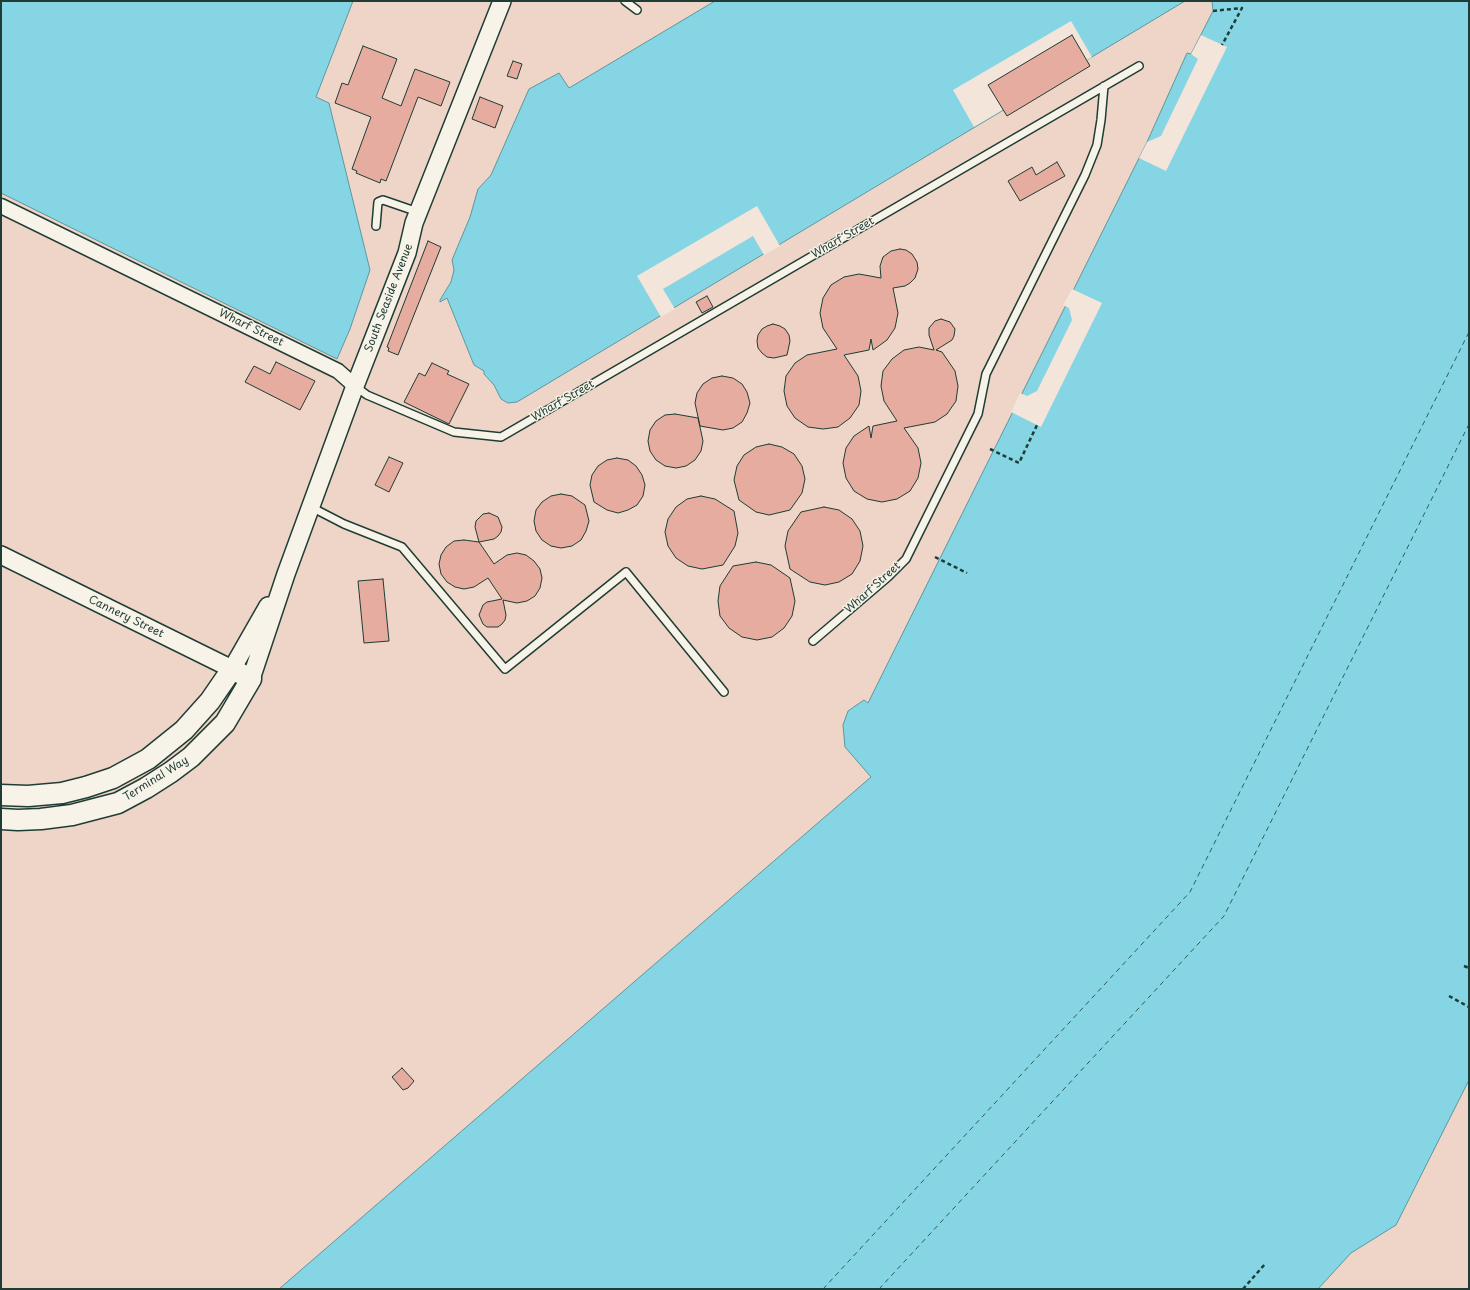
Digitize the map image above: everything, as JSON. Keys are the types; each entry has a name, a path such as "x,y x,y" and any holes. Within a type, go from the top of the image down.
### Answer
{"main road":[{"name":"Cannery Street","path":"232,669 251,679"},
{"name":"Terminal Way","path":"1,796 44,795 69,792 98,784 132,769 162,749 194,721 232,669"},
{"name":"Terminal Way","path":"1,819 41,819 72,815 118,803 146,788 191,757 220,728 237,704 251,679"}],"street":[{"name":"South Seaside Avenue","path":"251,679 286,574 355,386 407,253 418,212 502,1"},
{"name":"Wharf Street","path":"1,206 338,371 355,386"},
{"name":"Cannery Street","path":"1,554 232,669"},
{"name":"South Seaside Avenue","path":"232,669 286,574"}],"lane":[{"path":"625,1 637,10"},
{"name":"Wharf Street","path":"355,386 367,395 454,432 501,437 1139,66"},
{"name":"Wharf Street","path":"813,641 888,577 906,559 978,414 986,374 1085,175 1097,145 1104,86"},
{"path":"376,226 378,202 383,200 418,212"},
{"path":"311,506 344,524 402,547 505,669 626,572 724,692"}],"path":[{"path":"1213,11 1242,8 1222,45"},
{"path":"990,449 1019,463 1037,425"},
{"path":"935,557 967,573"},
{"path":"1464,966 1469,968"},
{"path":"1448,996 1469,1007"},
{"path":"1242,1289 1265,1264"}],"shaded area":[{"path":"1,1 1469,1 1469,1289 1,1289"}],"water":[{"path":"1,1 353,1 316,97 329,103 370,270 350,329 337,359 1,193"},
{"path":"715,1 1185,1 517,402 508,403 501,399 494,385 484,374 484,371 474,365 447,298 440,302 440,300 451,282 454,270 452,260 470,217 478,189 491,175 529,89 559,73 569,88"},
{"path":"1212,1 1469,1 1469,1080 1396,1225 1351,1253 1318,1289 279,1289 871,777 845,747 843,725 848,711 864,700 868,703 1147,142 1187,53 1191,54 1213,11"}],"pier":[{"path":"1071,21 1092,57 974,127 953,90"},
{"path":"1201,35 1227,47 1166,171 1139,158 1147,142 1161,136 1198,59 1191,54"},
{"path":"757,206 780,246 764,255 753,236 663,289 675,309 661,317 637,276"},
{"path":"1072,289 1102,303 1041,427 1011,412 1020,393 1027,396 1037,391 1072,320 1069,308 1063,305"}],"building":[{"path":"1072,35 1090,66 1007,116 988,85"},
{"path":"363,46 397,59 382,98 401,106 415,69 450,82 441,106 418,97 386,181 381,179 380,183 356,173 357,171 352,169 371,117 335,103 342,83 348,85"},
{"path":"513,61 522,64 517,79 507,76"},
{"path":"480,97 503,106 495,128 472,119"},
{"path":"1057,162 1065,176 1020,201 1008,181 1032,167 1036,175"},
{"path":"428,241 441,247 398,355 388,351 389,348 387,347"},
{"path":"900,249 906,250 912,254 917,262 918,269 915,278 910,283 905,286 893,288 898,313 895,328 887,340 873,350 871,339 869,350 844,355 858,376 861,391 859,405 850,418 838,427 823,429 808,427 795,418 787,406 784,391 786,376 795,363 807,355 837,349 823,328 820,313 823,298 831,285 844,277 859,274 881,278 880,266 883,257 891,251"},
{"path":"707,296 713,307 702,313 696,302"},
{"path":"941,319 950,322 955,329 952,340 936,350 942,352 955,371 958,386 956,401 947,414 935,422 904,428 918,448 921,463 918,478 910,491 897,499 882,502 867,499 854,491 846,478 843,463 846,448 854,436 869,426 871,438 873,426 897,421 884,401 881,386 883,371 892,359 904,350 919,347 934,350 929,335 929,328 935,321"},
{"path":"773,324 785,329 789,335 790,341 787,355 774,358 767,357 762,353 758,348 757,341 758,335 762,329"},
{"path":"276,362 315,381 300,410 245,382 254,366 270,374"},
{"path":"432,363 449,371 447,374 469,384 449,424 404,402 419,373 425,376"},
{"path":"722,376 733,378 742,384 747,392 750,403 747,413 742,422 733,428 723,430 700,426 695,403 697,393 703,384 712,378"},
{"path":"675,414 698,418 703,441 701,451 695,460 686,466 676,468 665,466 656,460 650,451 648,441 650,430 656,421 665,415"},
{"path":"769,444 782,447 794,454 802,466 805,479 802,493 790,510 769,515 756,512 739,500 734,480 737,466 744,455 756,447"},
{"path":"389,457 403,463 389,492 375,485"},
{"path":"617,458 628,460 636,466 642,475 645,485 643,496 637,505 618,513 607,510 594,502 590,485 592,475 598,466 607,460"},
{"path":"561,494 572,496 585,505 589,521 581,540 572,546 561,548 551,546 542,540 536,531 534,521 536,510 542,502 551,496"},
{"path":"701,496 715,499 734,511 738,533 735,546 723,565 702,569 688,566 676,558 668,546 665,532 668,519 676,507 687,499"},
{"path":"824,507 839,510 852,519 860,531 863,546 860,561 852,574 839,582 825,585 810,582 790,569 785,546 788,531 801,512"},
{"path":"489,513 498,517 502,527 501,532 494,539 479,542 475,527 476,521 483,514"},
{"path":"464,540 479,542 494,564 507,555 517,553 526,555 534,561 540,569 542,578 540,588 535,596 527,601 517,603 503,600 506,615 505,620 498,627 487,627 483,624 479,615 483,605 487,602 502,599 488,578 474,587 464,589 455,587 447,582 441,574 439,564 441,555 446,547 454,541"},
{"path":"756,562 771,565 790,578 795,601 792,616 784,628 772,637 757,640 742,637 729,628 720,616 718,601 720,586 733,566"},
{"path":"383,579 389,641 364,643 358,581"},
{"path":"402,1068 414,1081 408,1088 403,1090 392,1077"}],"ferry route":[{"path":"823,1289 1190,892 1469,332"},
{"path":"879,1289 1224,916 1469,424"}]}
